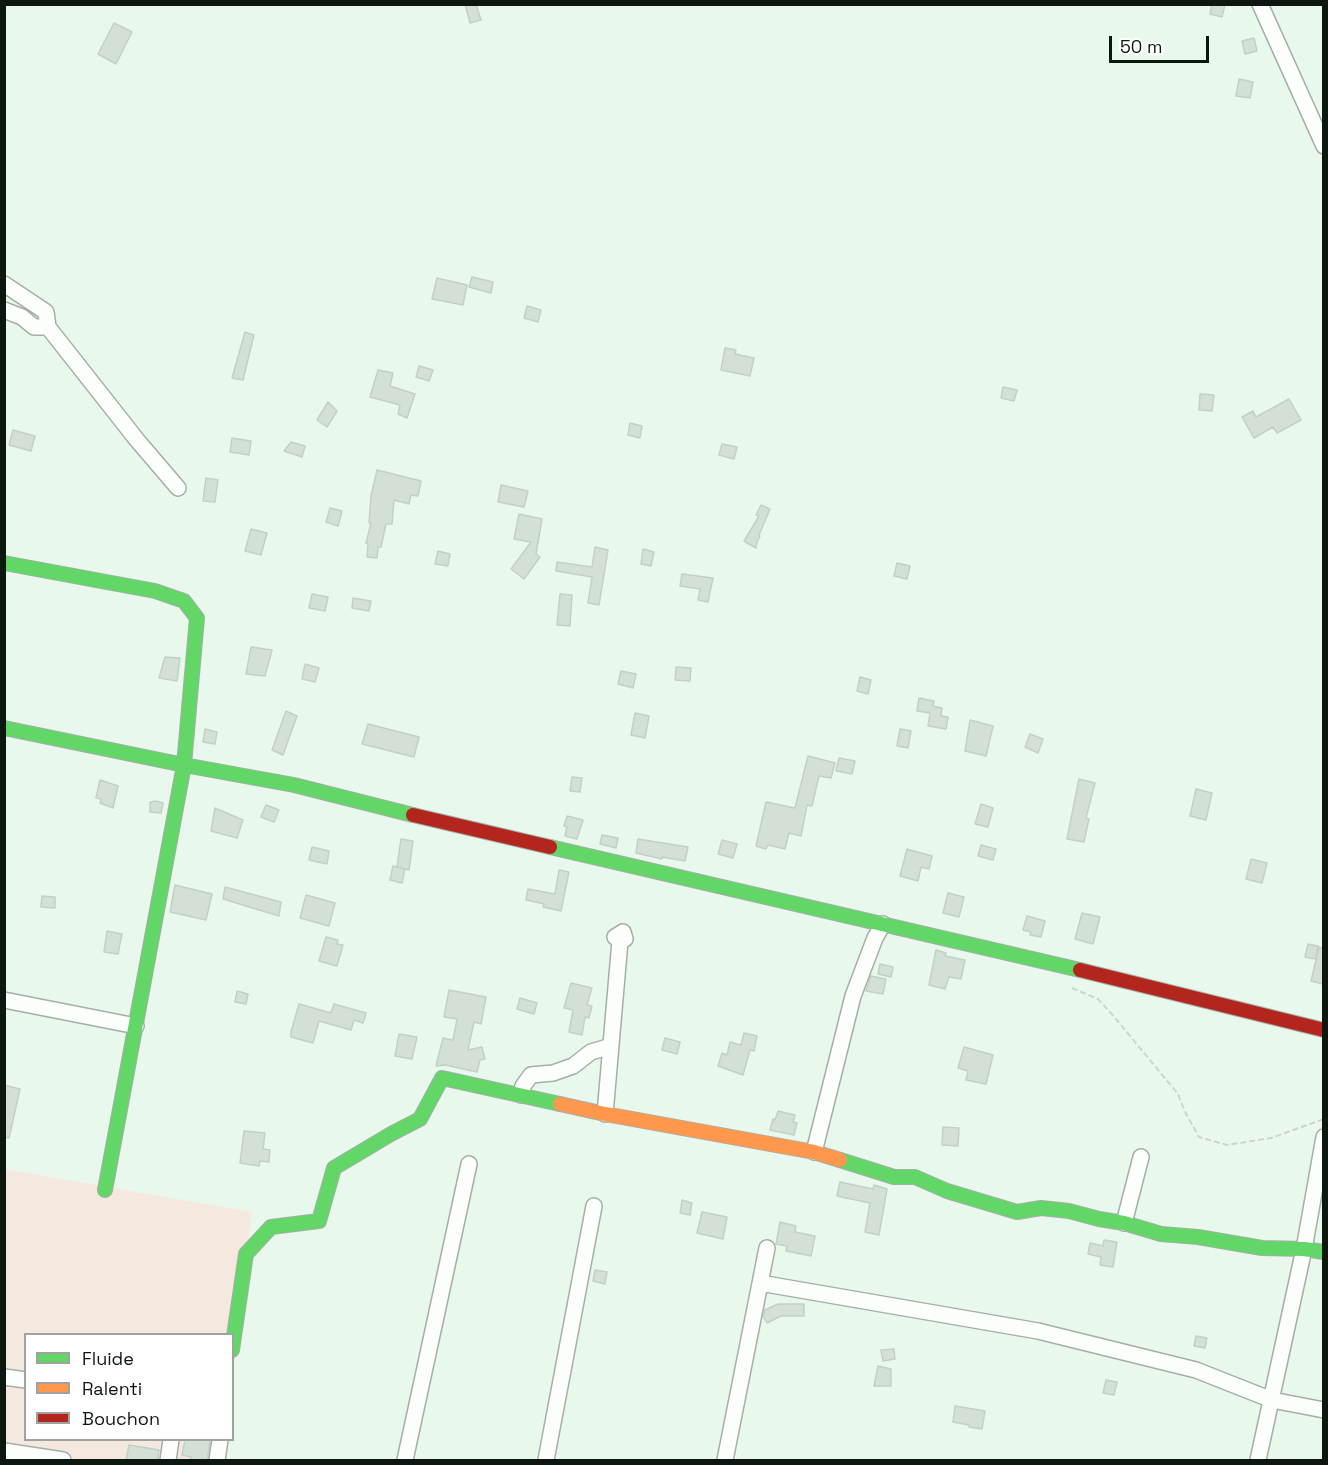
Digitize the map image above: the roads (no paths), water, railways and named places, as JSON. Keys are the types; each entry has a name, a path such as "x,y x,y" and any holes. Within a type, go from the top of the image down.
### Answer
{"street":[{"path":"1260,4 1323,146"},
{"path":"4,284 46,312 48,327 178,488"},
{"path":"4,310 22,317 34,327 48,327"},
{"path":"4,563 155,591 184,601 197,618 184,765 105,1190"},
{"path":"4,728 294,785 1033,959 1323,1030"},
{"path":"814,1152 853,996 874,938 883,924"},
{"path":"606,1114 620,941"},
{"path":"4,1000 136,1026"},
{"path":"521,1095 523,1086 531,1075 554,1073 573,1066 591,1052 611,1046"},
{"path":"234,1336 246,1254 271,1227 319,1221 334,1168 420,1119 442,1078 606,1114 814,1152 894,1178 915,1177 947,1191 1017,1212 1041,1208 1069,1211 1161,1234 1262,1248 1304,1248 1323,1252"},
{"path":"1258,1461 1304,1248 1323,1137"},
{"path":"1124,1223 1140,1157"},
{"path":"405,1461 469,1164"},
{"path":"546,1461 594,1206"},
{"path":"725,1461 767,1248"},
{"path":"760,1283 1038,1330 1196,1371 1272,1400 1323,1410"},
{"path":"4,1377 24,1380"},
{"path":"168,1461 171,1441"},
{"path":"217,1461 220,1441"},
{"path":"4,1450 63,1461"}]}
